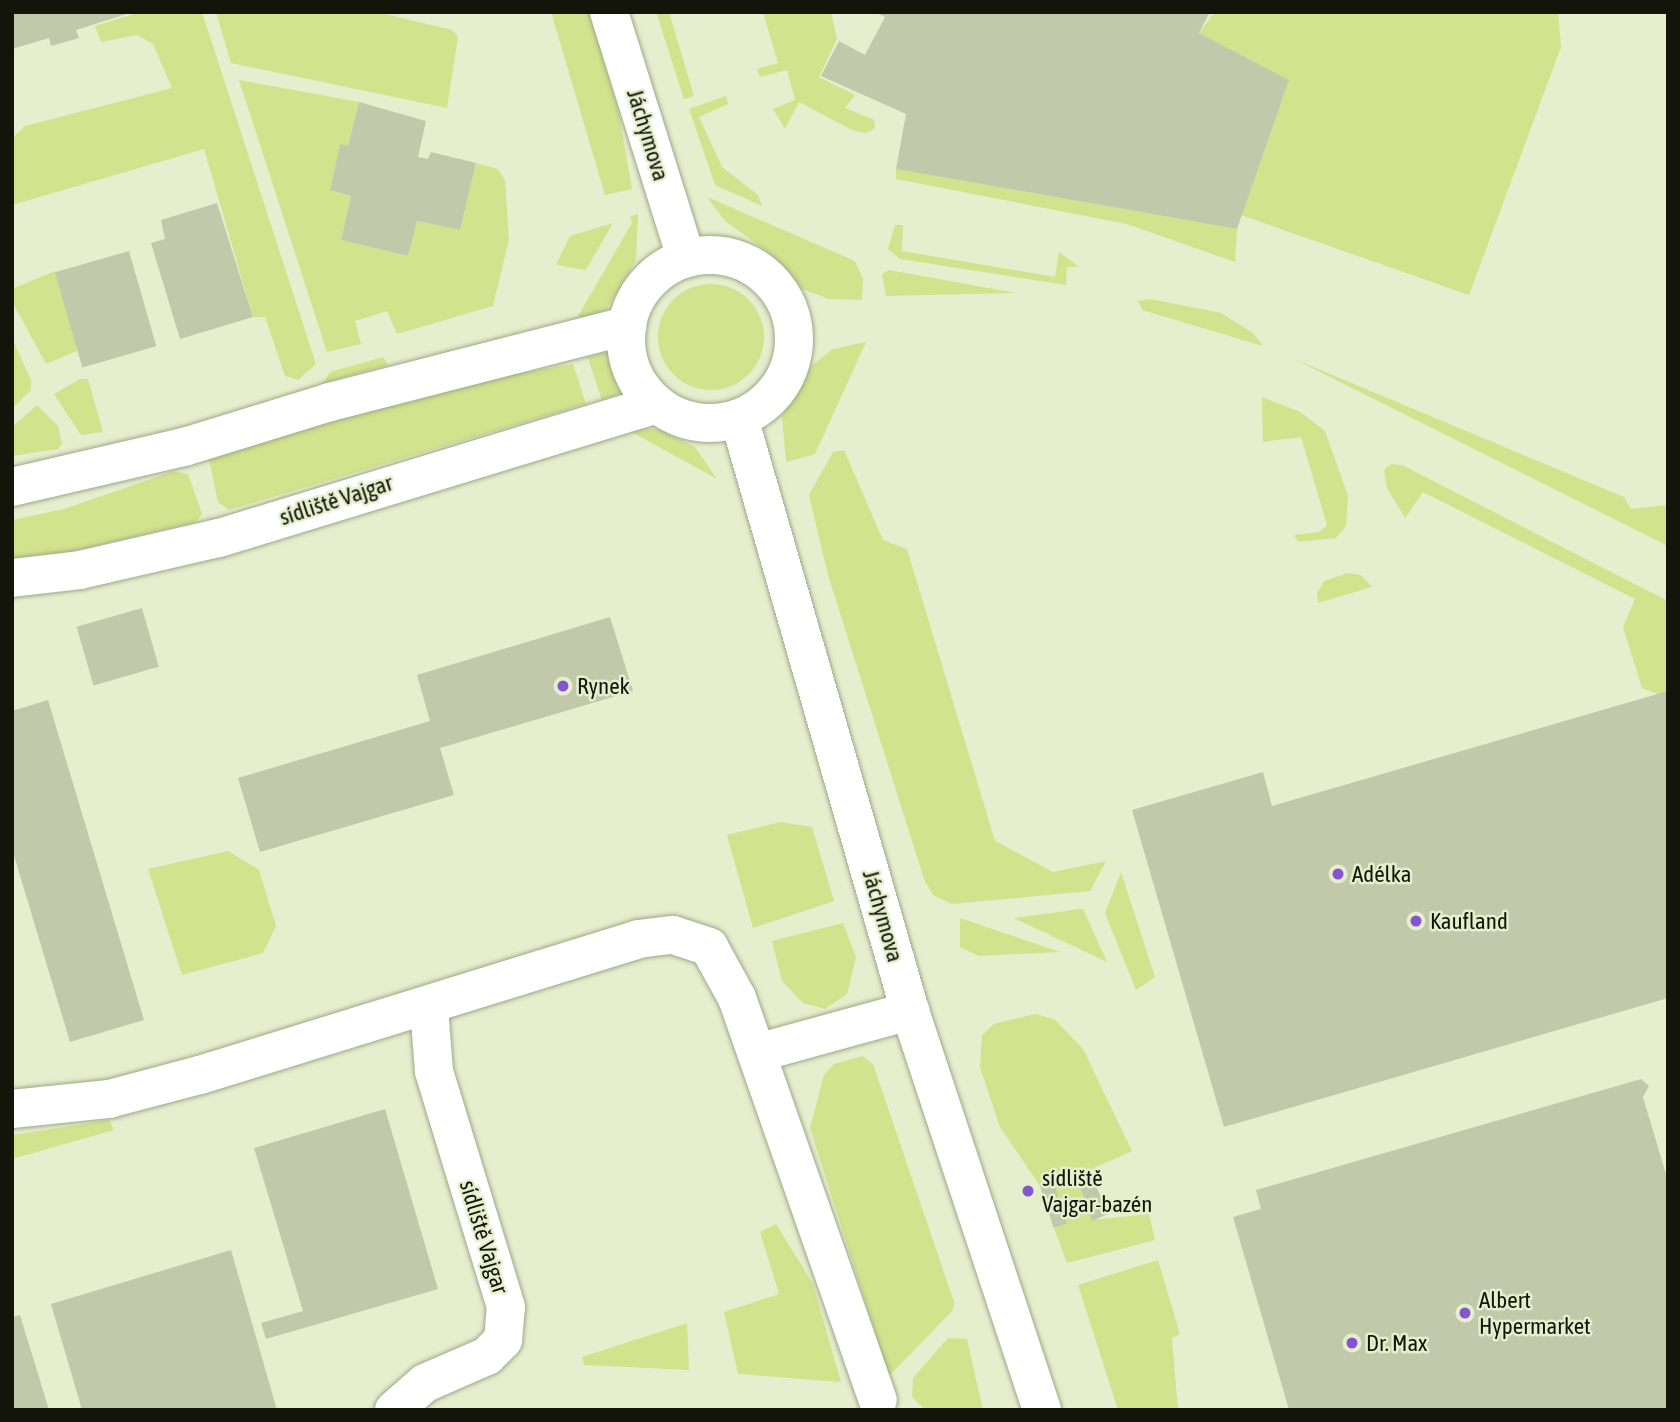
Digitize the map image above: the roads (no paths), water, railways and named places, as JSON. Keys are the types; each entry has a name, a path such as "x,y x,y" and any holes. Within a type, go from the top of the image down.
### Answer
{"street":[{"name":"Jáchymova","path":"610,12 686,258"},
{"path":"728,257 747,263 765,275 788,310 793,330 789,366 769,398 739,418 696,422 656,404 629,360 627,326 632,307 653,277 686,258 728,257"},
{"path":"12,487 184,447 330,402 627,326"},
{"name":"sídliště Vajgar","path":"12,578 80,570 219,538 656,404"},
{"name":"Jáchymova","path":"739,418 910,1011 1042,1410"},
{"path":"12,1110 109,1099 429,1007 522,971 638,939 673,935 709,947 757,1053 878,1400"},
{"name":"sídliště Vajgar","path":"394,1410 425,1383 487,1356 503,1340 506,1307 434,1071 429,1007"},
{"path":"757,1053 910,1011"}],"place":[{"name":"Rynek","path":"563,686"},
{"name":"Adélka","path":"1338,874"},
{"name":"Kaufland","path":"1416,921"},
{"name":"sídliště Vajgar-bazén","path":"1028,1191"},
{"name":"Albert Hypermarket","path":"1465,1313"},
{"name":"Dr. Max","path":"1352,1343"}]}
